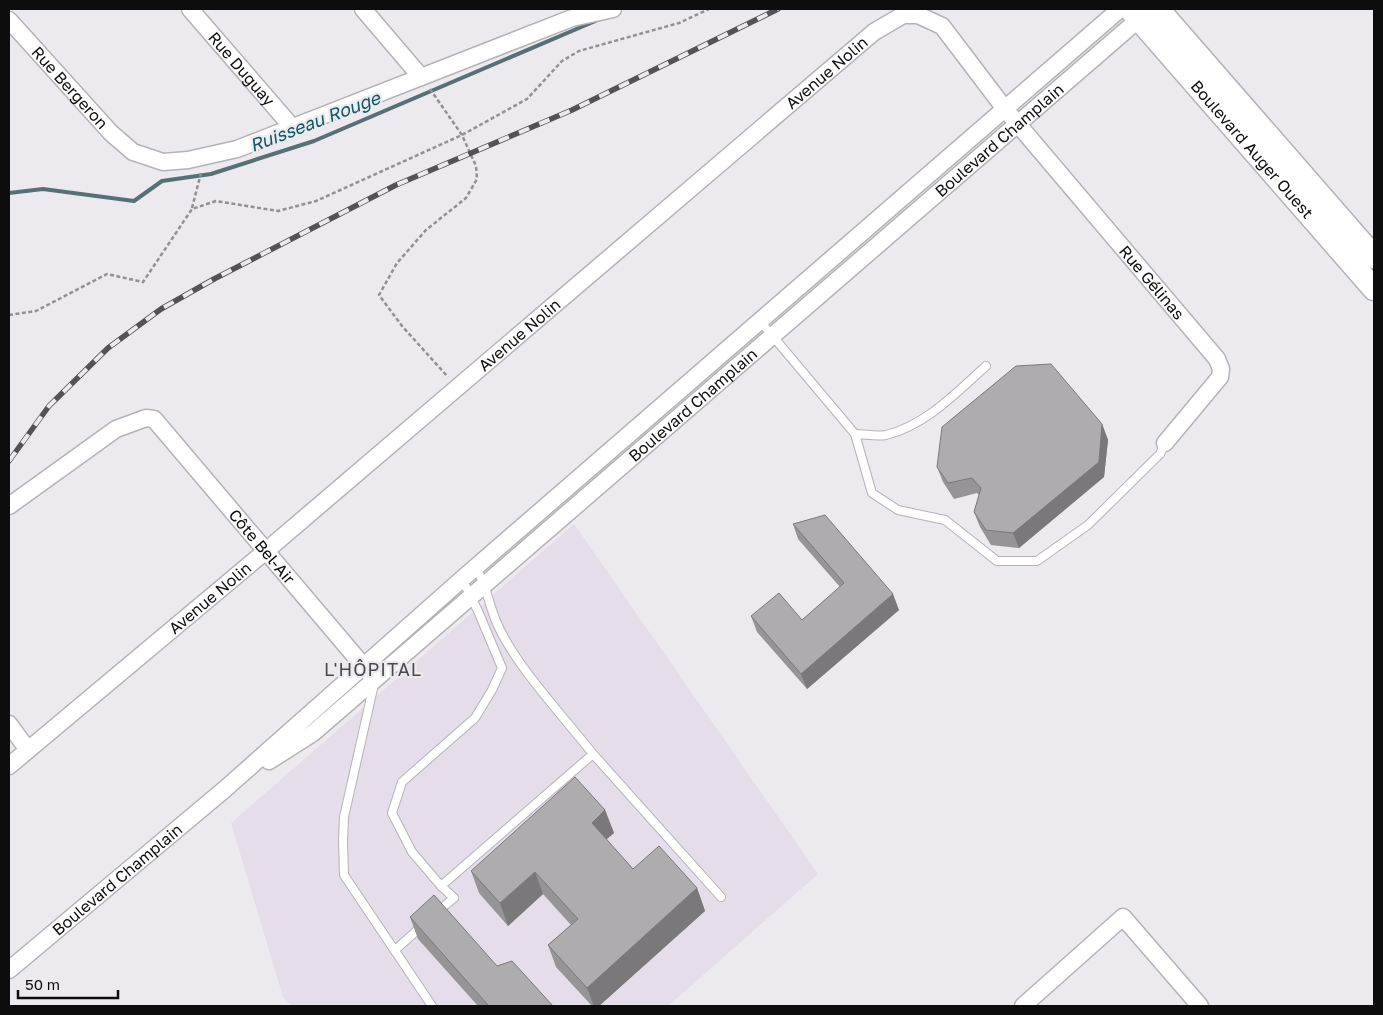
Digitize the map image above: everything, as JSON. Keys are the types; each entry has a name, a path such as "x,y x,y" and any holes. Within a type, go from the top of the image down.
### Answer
{"main road":[{"name":"Boulevard Auger Ouest","path":"1145,11 1362,254 1374,289"}],"street":[{"name":"Rue Duguay","path":"190,9 292,127"},
{"path":"363,9 422,77"},
{"path":"205,156 237,149 422,77 568,14 614,9"},
{"name":"Boulevard Champlain","path":"370,673 462,580 1120,9"},
{"name":"Boulevard Champlain","path":"9,970 225,789 471,595 1019,125 1145,11"},
{"name":"Avenue Nolin","path":"9,766 267,550 874,32 902,15 918,15 942,26 1019,125"},
{"name":"Rue Bergeron","path":"9,20 111,133 133,152 163,162 205,156"},
{"name":"Rue Gélinas","path":"1019,125 1217,359 1221,369 1220,377 1165,443"},
{"name":"Côte Bel-Air","path":"9,506 116,429 146,418 154,419 370,673"},
{"path":"9,724 28,750"},
{"path":"1023,1006 1123,918 1200,1006"}],"lane":[{"path":"760,321 855,434 872,493 898,510 945,520 997,561 1037,561 1088,525 1160,454 1165,443"},
{"path":"855,434 884,435 913,425 950,399 986,366"},
{"path":"476,568 485,583 496,621 518,659 593,754 721,897"},
{"path":"432,917 454,898 412,852 392,813 402,782 475,718 492,690 502,668 471,595 462,580"},
{"path":"370,673 344,817 344,875 432,1006"},
{"path":"442,886 593,754"},
{"path":"394,950 424,924"}],"path":[{"path":"192,209 216,201 278,211 316,201 462,135 527,99 562,61 579,51 679,23 709,9"},
{"path":"422,77 462,135 476,166 477,179 466,198 426,230 397,263 379,295 402,326 457,388"},
{"path":"9,316 36,311 107,274 143,282 192,209 205,156"}],"shaded area":[{"path":"574,524 818,874 668,1006 292,1006 283,997 231,823"}],"building":[{"path":"1051,364 1102,424 1099,462 1013,533 986,530 974,512 981,488 972,478 948,483 937,467 942,427 1016,366"},
{"path":"825,515 893,594 801,674 751,616 779,593 802,620 844,583 793,524"},
{"path":"575,777 605,810 592,823 633,869 659,846 697,888 587,988 548,945 578,919 535,872 500,903 471,871"},
{"path":"434,895 497,966 512,961 553,1006 486,1006 488,1005 410,917"}],"waterway":[{"name":"Ruisseau Rouge","path":"9,193 43,189 134,201 162,181 211,174 314,141 600,19"}],"railway":[{"path":"9,461 49,406 108,348 161,309 214,279 396,185 572,110 778,9"}],"district":[{"name":"L'HÔPITAL","path":"373,670"}]}
